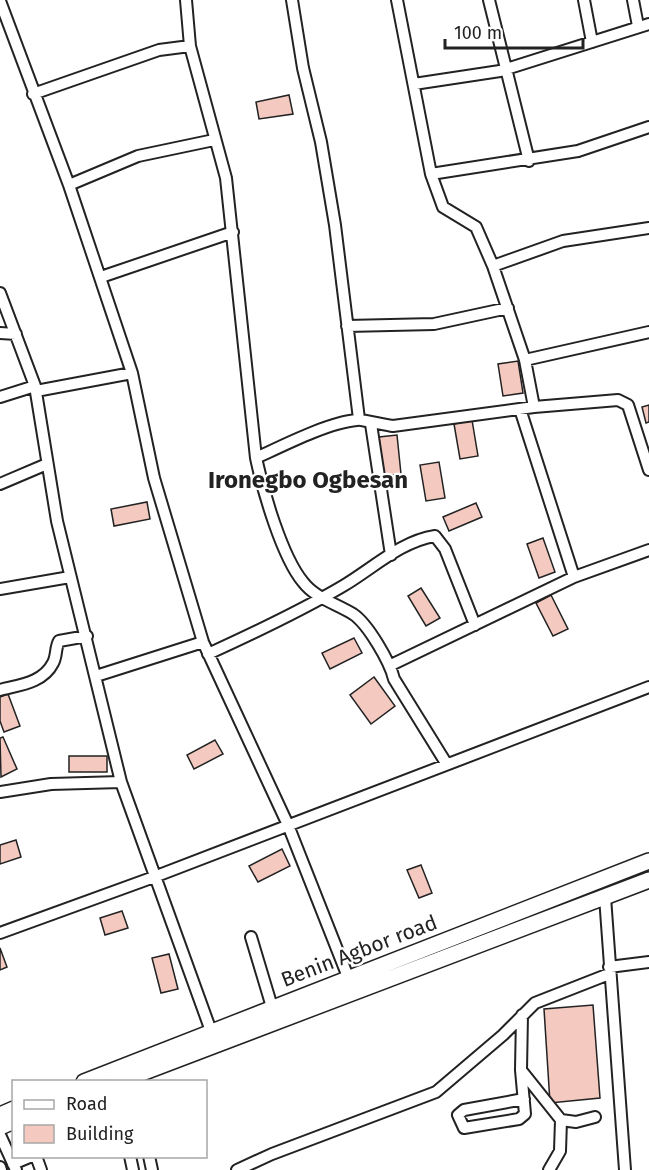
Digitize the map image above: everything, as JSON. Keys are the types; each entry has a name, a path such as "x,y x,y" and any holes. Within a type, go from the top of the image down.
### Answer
{"highway":[{"name":"Benin Agbor road","path":"89,1080 649,861"},
{"name":"Benin Agbor road","path":"123,1080 649,880"}],"street":[{"path":"186,0 190,46 226,178 256,458 262,486 287,552 303,583 322,598 356,616 391,665 394,679 446,763"},
{"path":"292,0 303,68 321,142 335,225 358,419"},
{"path":"397,0 431,174 443,207 476,227 493,266 525,360 534,407"},
{"path":"489,0 529,161"},
{"path":"584,0 592,42"},
{"path":"414,84 507,68 644,25 633,0"},
{"path":"0,2 69,184 132,373 154,478 203,642 288,825 348,977"},
{"path":"33,94 159,50 190,46"},
{"path":"431,174 529,161 578,151 649,127"},
{"path":"69,184 138,156 214,140"},
{"path":"493,266 563,241 649,228"},
{"path":"100,277 233,232"},
{"path":"0,293 36,389 35,399 70,576 87,636 121,782 211,1031"},
{"path":"347,326 434,324 508,308"},
{"path":"525,360 649,332"},
{"path":"0,333 16,334"},
{"path":"0,397 132,373"},
{"path":"256,458 306,435 358,419 371,424 393,426 534,407 624,401 644,435 649,470"},
{"path":"520,409 574,577"},
{"path":"371,424 391,555"},
{"path":"0,484 47,464"},
{"path":"208,654 293,615 391,555 426,537 435,536 440,540 475,625"},
{"path":"391,665 574,577 649,550"},
{"path":"0,589 70,576"},
{"path":"0,690 33,682 48,672 56,658 59,641 87,636"},
{"path":"96,676 203,642"},
{"path":"0,933 154,877 649,687"},
{"path":"0,792 51,784 121,782"},
{"path":"605,897 625,1170"},
{"path":"251,937 272,1007"},
{"path":"237,1170 272,1154 436,1092 535,1003 609,970 649,962"},
{"path":"522,1016 521,1070 524,1099 525,1114 519,1119 472,1129 464,1128 460,1123 458,1115 464,1110 524,1099"},
{"path":"521,1070 549,1108 561,1120 576,1122 596,1117"},
{"path":"549,1170 560,1151 561,1120"},
{"path":"0,1135 14,1167 30,1158"}],"building":[{"path":"289,95 293,114 259,119 256,102"},
{"path":"518,361 523,393 503,396 498,364"},
{"path":"649,405 649,422 646,423 642,407"},
{"path":"472,420 478,456 460,459 454,424"},
{"path":"397,435 401,474 383,476 379,437"},
{"path":"439,462 445,498 426,501 420,465"},
{"path":"147,502 150,519 114,526 111,509"},
{"path":"476,503 482,517 449,531 443,517"},
{"path":"543,538 555,572 539,578 527,544"},
{"path":"421,588 440,618 426,626 408,596"},
{"path":"551,595 568,629 553,636 536,603"},
{"path":"354,638 362,653 330,669 322,653"},
{"path":"374,677 395,706 371,724 350,695"},
{"path":"8,694 20,726 4,732 0,721 0,697"},
{"path":"3,737 17,769 1,777 0,738"},
{"path":"215,740 223,754 194,769 187,755"},
{"path":"69,756 107,756 107,772 69,772"},
{"path":"16,840 21,857 0,864 0,845"},
{"path":"282,849 290,866 258,882 249,866"},
{"path":"421,865 432,893 419,898 407,870"},
{"path":"122,911 128,928 105,935 100,918"},
{"path":"0,948 7,967 0,970"},
{"path":"169,954 178,989 161,993 152,958"},
{"path":"593,1005 600,1098 550,1103 544,1009"}],"district":[{"name":"Ironegbo Ogbesan","path":"308,480"}]}
